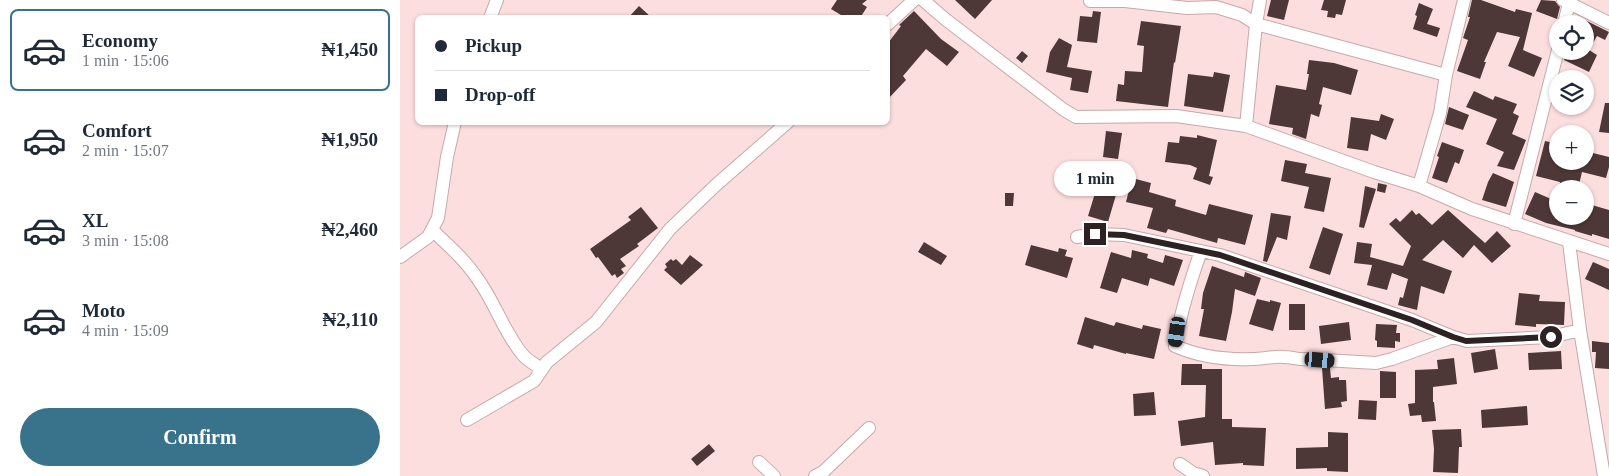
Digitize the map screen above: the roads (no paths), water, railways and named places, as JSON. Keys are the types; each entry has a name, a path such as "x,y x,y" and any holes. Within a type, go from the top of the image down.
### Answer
{"street":[{"path":"491,15 497,0"},
{"path":"890,22 914,0"},
{"path":"923,0 945,19 1064,110 1076,117 1176,116 1246,126 1374,172 1419,186 1472,209 1514,224 1609,254"},
{"path":"1246,126 1260,0"},
{"path":"1419,186 1440,113 1446,74 1464,0"},
{"path":"1090,1 1125,1 1187,8 1216,8 1242,15 1256,24 1446,74"},
{"path":"1565,15 1566,2 1609,23"},
{"path":"1514,224 1555,60"},
{"path":"400,257 428,237 438,218 447,157 454,125"},
{"path":"468,420 534,381 546,362 596,322 670,230 716,184 785,125"},
{"path":"432,230 477,277 495,306 513,342 524,357 542,369"},
{"path":"1077,237 1095,234 1124,235 1220,255 1412,320 1466,341 1551,337 1580,330"},
{"path":"1569,242 1580,330 1604,476"},
{"path":"1201,251 1180,319 1175,346 1185,350 1216,358 1251,359 1285,357 1297,360 1307,358 1376,363 1408,354 1453,337"},
{"path":"815,476 823,472 869,428"},
{"path":"759,462 774,476"},
{"path":"1180,464 1193,473 1203,476"}]}
